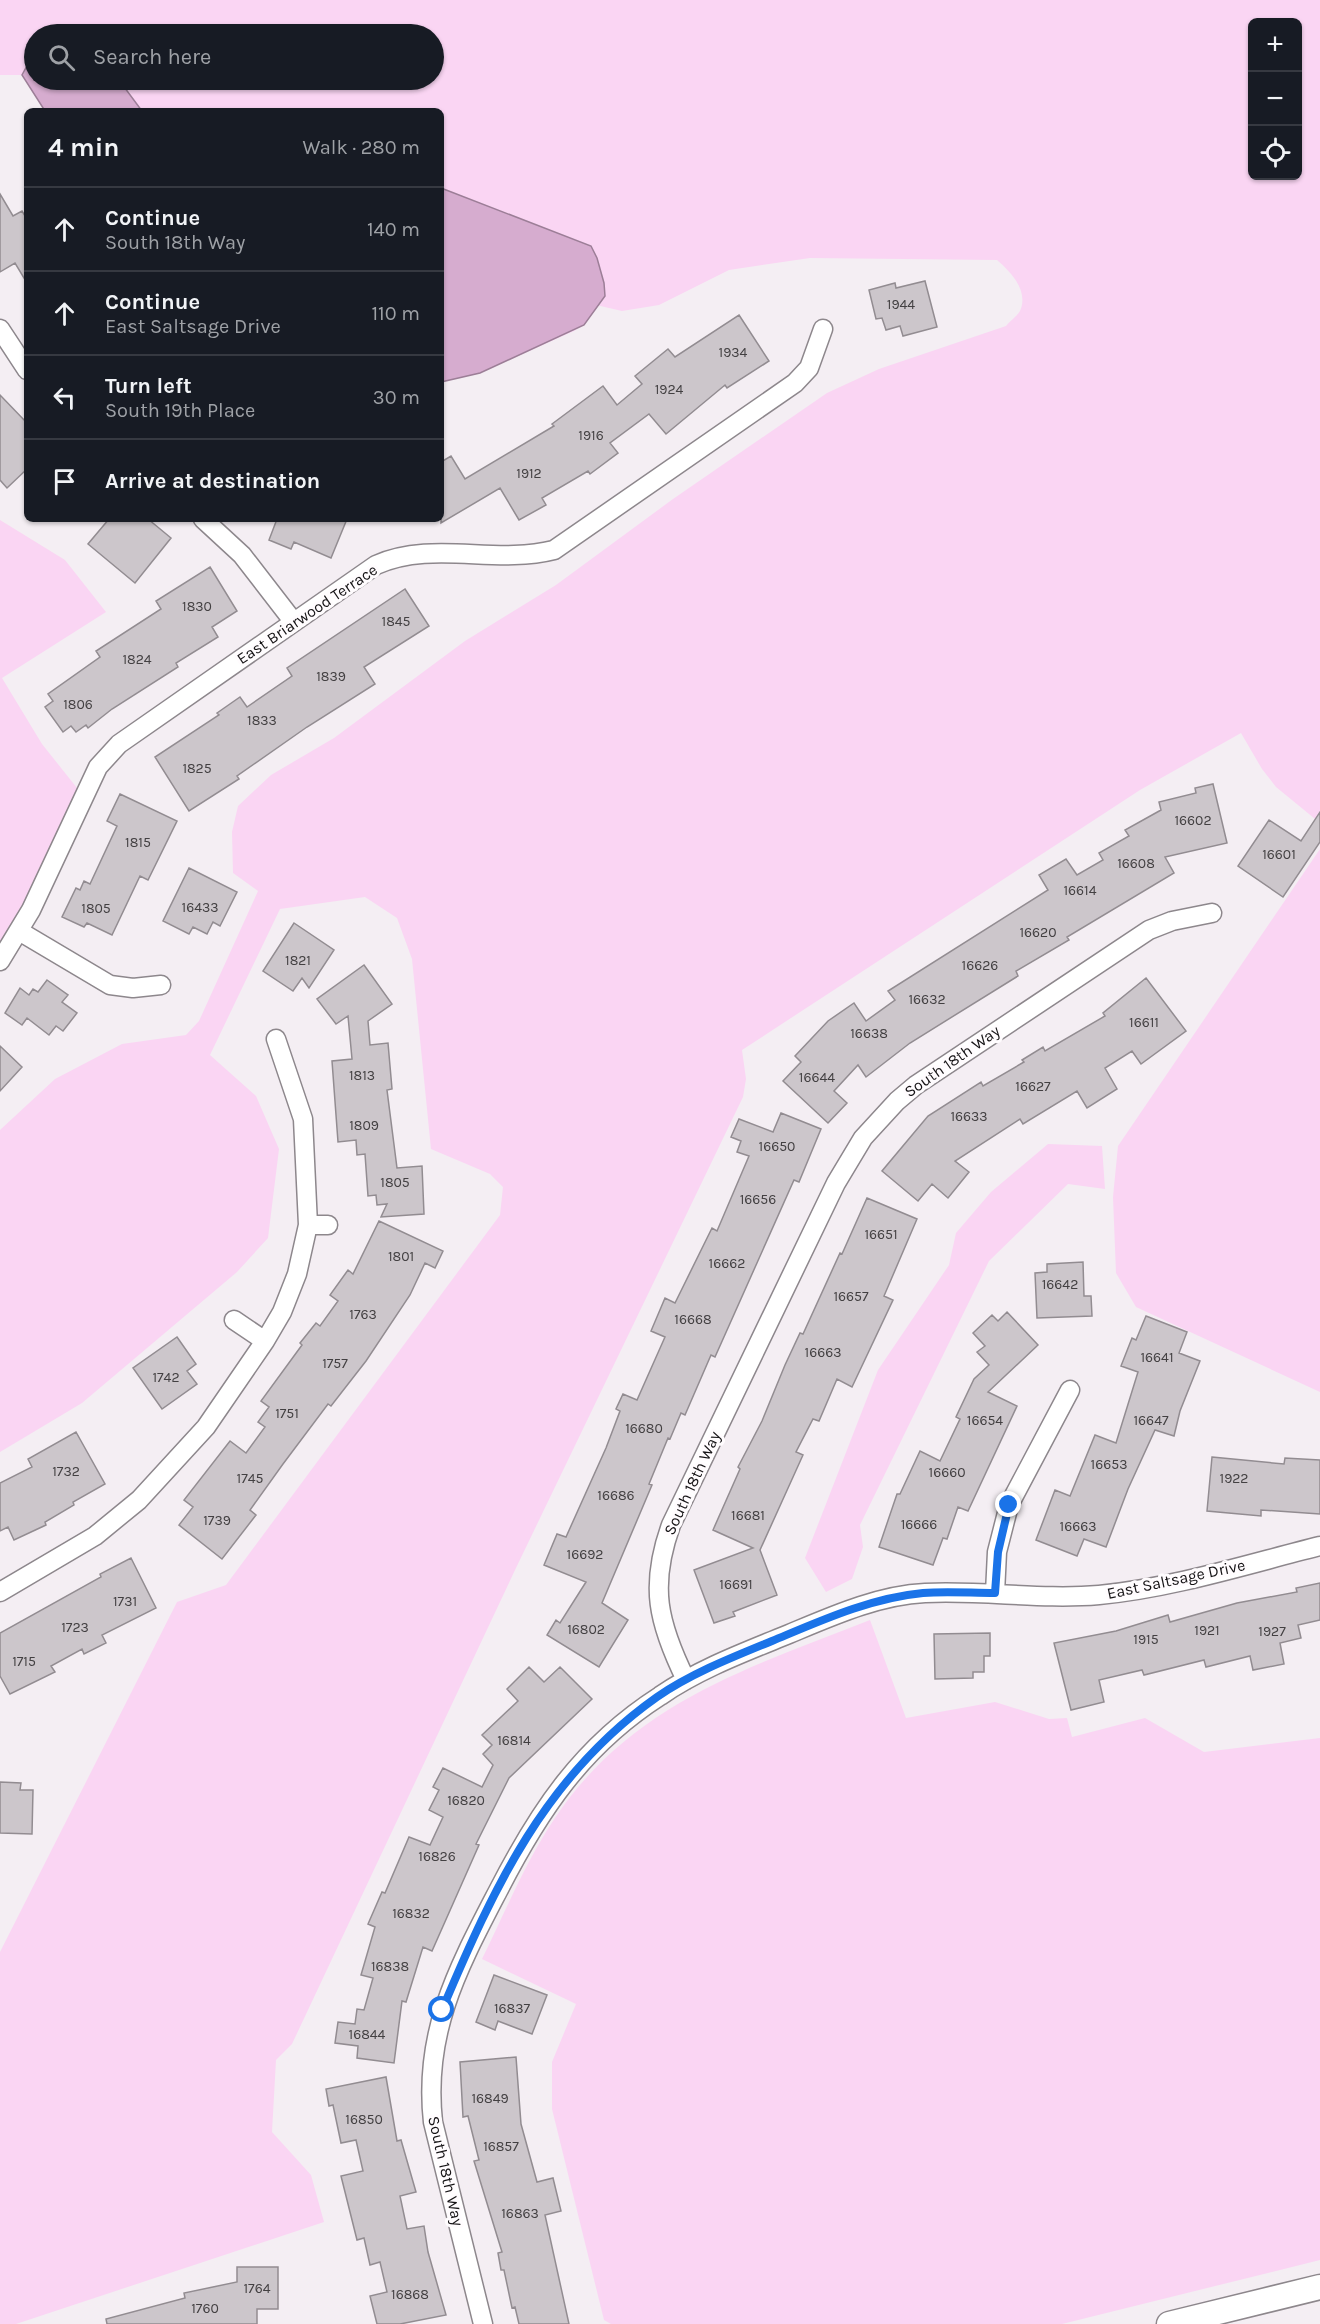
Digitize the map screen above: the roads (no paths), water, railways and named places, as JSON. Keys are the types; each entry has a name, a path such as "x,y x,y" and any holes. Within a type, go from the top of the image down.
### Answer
{"street":[{"name":"East Briarwood Terrace","path":"0,961 19,931 107,756 293,621 376,565 396,556 416,553 511,557 554,550 795,383 809,368 824,328"},
{"path":"0,329 24,365"},
{"path":"206,522 242,555 293,621"},
{"name":"South 18th Way","path":"483,2324 434,2122 430,2094 431,2065 442,2010 507,1873 528,1833 550,1800 602,1742 658,1696 686,1680 667,1641 659,1609 657,1585 663,1547 850,1158 897,1101 940,1068 1149,930 1172,921 1212,913"},
{"path":"19,931 110,985 133,988 161,985"},
{"path":"0,1592 95,1536 139,1500 206,1427 265,1341 282,1312 297,1274 308,1225 303,1119 276,1039"},
{"path":"308,1225 328,1225"},
{"path":"234,1320 265,1341"},
{"path":"995,1593 998,1552 1009,1505 1070,1390"},
{"name":"East Saltsage Drive","path":"686,1680 814,1624 882,1600 923,1593 1098,1595 1151,1587 1320,1546"},
{"path":"1169,2324 1320,2287"}]}
